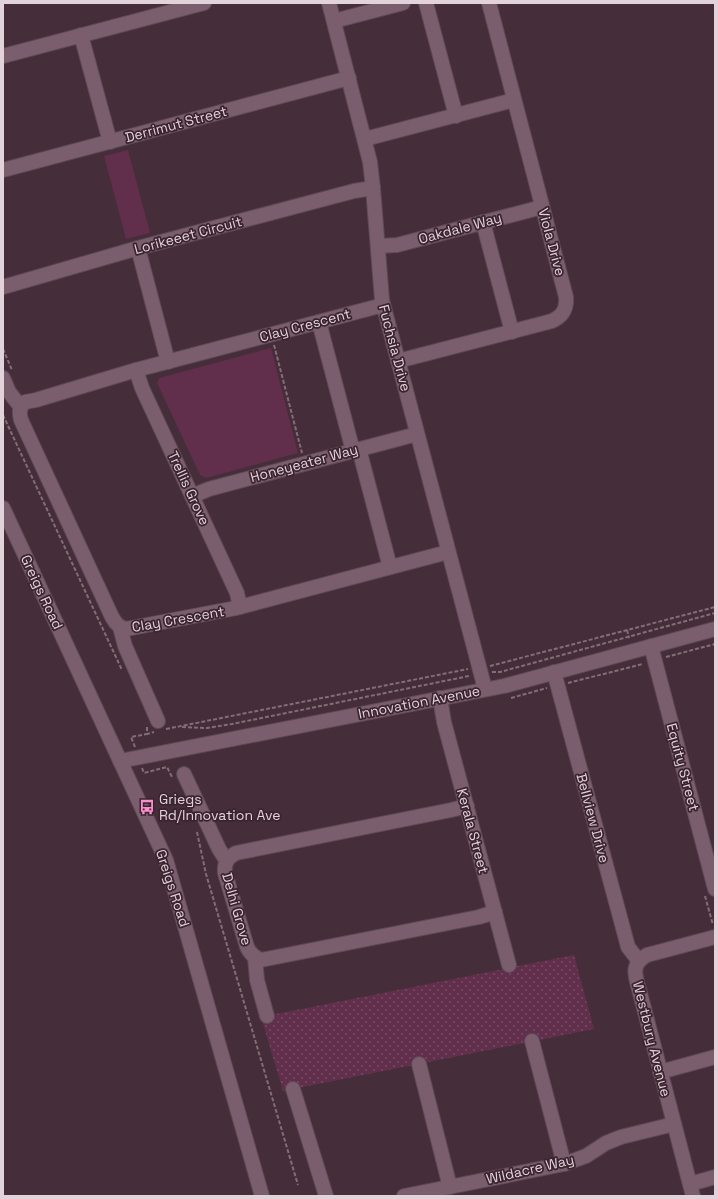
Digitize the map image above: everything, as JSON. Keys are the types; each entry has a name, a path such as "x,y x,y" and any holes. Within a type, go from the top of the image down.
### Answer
{"street":[{"path":"3,56 204,3"},
{"name":"Fuchsia Drive","path":"329,3 370,162 383,304 485,689"},
{"path":"334,21 403,3"},
{"path":"426,3 456,116"},
{"name":"Viola Drive","path":"398,361 552,321 559,318 564,313 567,304 489,3"},
{"path":"81,35 110,142"},
{"name":"Derrimut Street","path":"3,170 349,78"},
{"path":"365,139 514,100"},
{"name":"Lorikeeet Circuit","path":"3,287 138,248 354,190 373,188"},
{"name":"Oakdale Way","path":"378,246 397,245 542,207"},
{"path":"483,222 512,332"},
{"path":"138,248 168,362"},
{"name":"Clay Crescent","path":"383,304 136,370 25,402 20,406 19,412 21,420 112,617 120,627 126,629 240,607 448,552"},
{"path":"319,322 390,567"},
{"name":"Trellis Grove","path":"136,370 142,388 237,593 240,607"},
{"name":"Clay Crescent","path":"9,377 10,392 20,406"},
{"name":"Honeyeater Way","path":"192,496 209,489 417,434"},
{"name":"Greigs Road","path":"3,508 166,860 262,1196"},
{"path":"120,627 125,646 155,727"},
{"name":"Innovation Avenue","path":"120,761 504,686 715,629"},
{"name":"Equity Street","path":"651,646 648,662 710,892"},
{"name":"Bellview Drive","path":"554,672 628,947 639,960"},
{"name":"Kerala Street","path":"440,698 444,722 509,965"},
{"path":"179,777 226,860"},
{"name":"Delhi Grove","path":"466,806 236,853 226,860 225,866 228,880 247,947 250,954 261,960 479,917 495,912"},
{"name":"Westbury Avenue","path":"691,1190 635,974 635,968 639,960 714,932"},
{"path":"255,957 257,980 267,1016"},
{"path":"532,1041 564,1164"},
{"path":"660,1072 715,1057"},
{"path":"419,1064 450,1187"},
{"path":"293,1089 326,1196"},
{"name":"Wildacre Way","path":"404,1196 564,1164 586,1156 606,1143 621,1137 674,1124"},
{"path":"691,1190 715,1177"}],"path":[{"path":"271,334 305,463"},
{"path":"3,349 9,377"},
{"path":"3,415 124,674"},
{"path":"179,777 167,767 144,772 131,737 147,734 155,727 208,728 464,678 480,670 715,607"},
{"path":"175,728 462,669 496,673 715,613"},
{"path":"511,698 715,644"},
{"path":"645,671 648,662"},
{"path":"147,734 155,727"},
{"path":"194,827 197,833 206,874 298,1185"},
{"path":"710,892 714,932"}],"shaded area":[{"path":"128,150 150,233 126,239 104,156"},
{"path":"271,348 298,453 206,478 200,475 157,383 159,378"},
{"path":"574,955 594,1029 283,1091 261,1017"}],"place":[{"name":"Griegs Rd/Innovation Ave","path":"147,807"}]}
